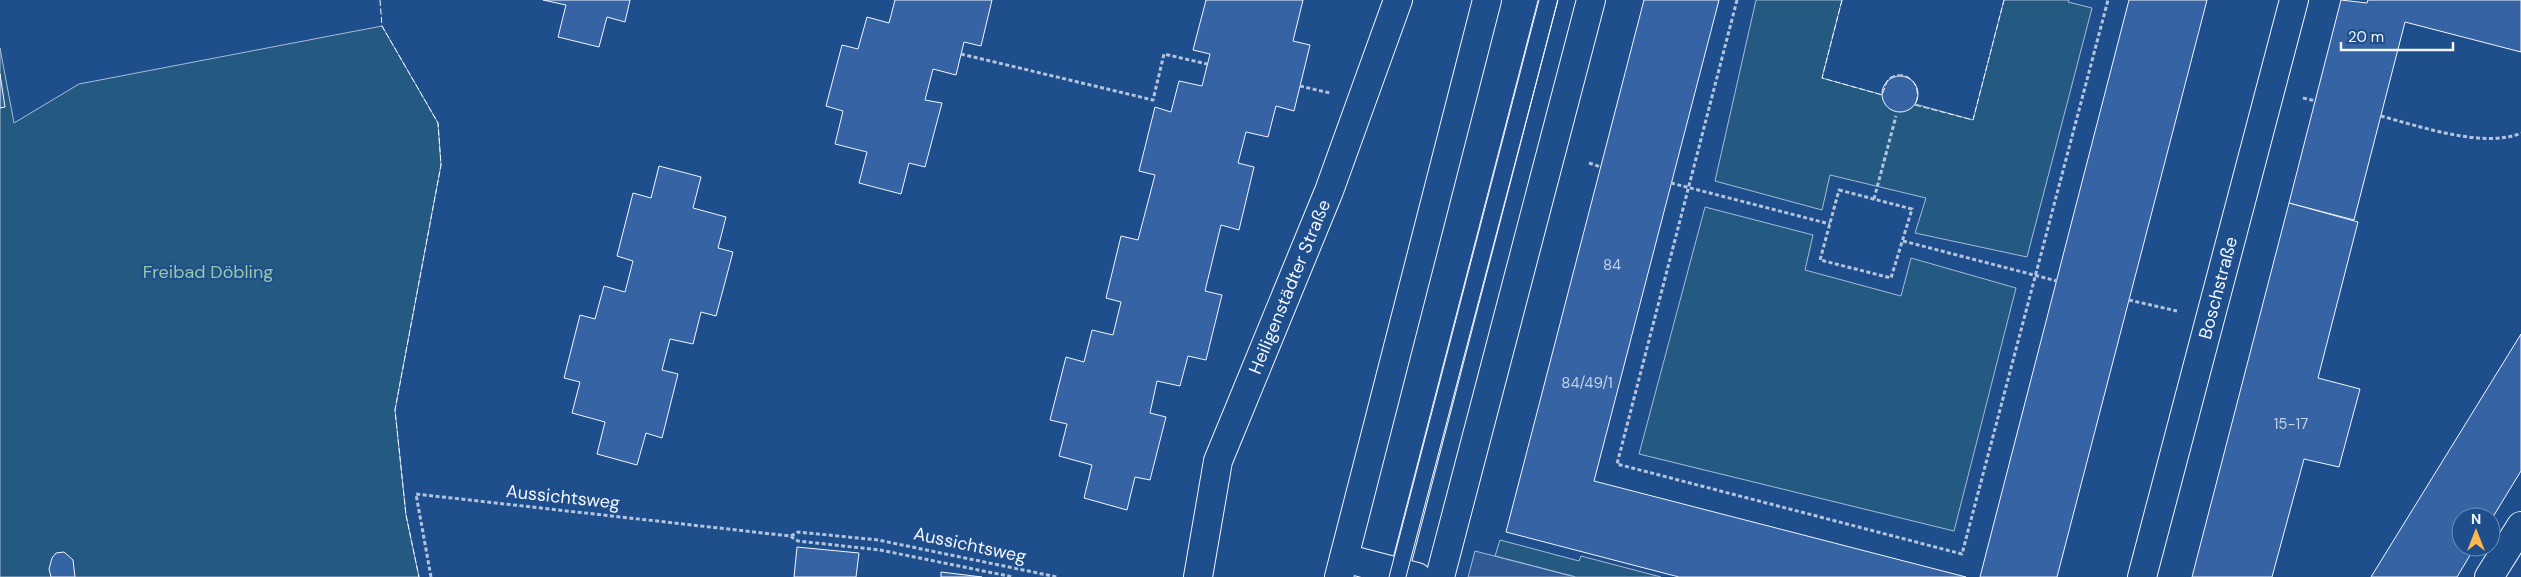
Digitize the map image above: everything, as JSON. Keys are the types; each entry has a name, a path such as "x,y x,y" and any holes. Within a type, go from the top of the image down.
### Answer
{"street":[{"name":"Heiligenstädter Straße","path":"1198,577 1218,460 1328,191 1398,0"},
{"path":"1405,576 1341,568 1486,0"},
{"path":"1440,577 1591,0"},
{"name":"Boschstraße","path":"2142,577 2294,0"},
{"path":"2489,577 2521,526"}],"lane":[{"path":"1405,576 1548,0"}],"path":[{"path":"1737,0 1687,187 1617,464 1962,554 2108,0"},
{"path":"962,54 1153,100 1164,54 1207,64"},
{"path":"1300,86 1317,90"},
{"path":"1874,199 1896,116"},
{"path":"2381,116 2463,137 2512,137 2521,133"},
{"path":"1589,163 1601,167"},
{"path":"1671,183 1830,224"},
{"path":"1839,190 1874,199 1912,209 1891,278 1820,260 1839,190"},
{"path":"1903,241 2057,281"},
{"path":"2129,300 2209,319"},
{"name":"Aussichtsweg","path":"431,577 416,494 790,536 798,541 880,550 1013,577"},
{"name":"Aussichtsweg","path":"790,536 798,532 878,540 1057,577"}],"green space":[{"path":"1756,0 1842,0 1822,78 1973,120 2004,0 2069,0 2068,2 2092,8 2027,257 1915,233 1926,198 1830,175 1822,210 1715,181"},
{"name":"Freibad Döbling","path":"382,26 438,123 441,165 395,410 406,515 419,577 0,577 0,48 14,123 79,84"},
{"path":"1705,207 1813,235 1805,270 1901,296 1911,258 2016,288 1954,531 1639,454"},
{"path":"1500,540 1579,561 1581,556 1661,577 1576,577 1495,556"}],"shaded area":[{"path":"1475,551 1575,577 1468,577"}],"building":[{"path":"543,0 630,0 625,22 607,17 599,47 558,37 566,5"},
{"path":"895,0 992,0 981,46 964,42 956,75 933,69 925,100 942,103 925,167 909,163 901,194 859,183 867,152 835,144 843,111 826,106 842,45 858,49 867,17 889,23"},
{"path":"1206,0 1303,0 1293,41 1310,45 1294,111 1276,106 1268,137 1246,132 1238,163 1254,167 1239,230 1221,225 1205,291 1222,295 1206,360 1188,356 1180,386 1157,381 1150,413 1166,417 1150,480 1135,477 1127,510 1084,498 1092,465 1059,456 1067,424 1050,420 1066,357 1084,362 1092,330 1113,335 1121,302 1106,298 1121,236 1138,240 1155,175 1139,171 1155,107 1171,112 1179,81 1202,86 1210,54 1193,50"},
{"path":"1644,0 1719,0 1594,481 1966,577 1679,577 1506,532"},
{"path":"2129,0 2207,0 2057,577 1980,577"},
{"path":"2341,0 2367,3 2368,0 2521,0 2521,52 2405,22 2354,220 2289,203"},
{"path":"0,74 5,107 0,108"},
{"path":"1900,76 1907,77 1913,81 1917,87 1917,101 1913,107 1907,111 1900,112 1893,111 1887,107 1883,101 1882,94 1883,87 1887,81 1893,77"},
{"path":"659,166 701,177 693,208 726,217 718,248 733,252 716,316 701,312 693,344 670,339 662,370 678,374 662,438 646,433 637,465 597,454 605,422 572,413 580,382 564,378 580,315 595,319 604,286 625,292 633,261 617,256 633,193 651,198"},
{"path":"2289,203 2358,222 2318,378 2360,389 2339,467 2304,459 2272,577 2192,577"},
{"path":"2521,334 2521,471 2499,507 2451,507 2451,557 2469,557 2457,577 2371,577"},
{"path":"797,547 859,553 856,577 794,577"},
{"path":"64,552 73,560 75,577 51,577 49,569 52,558 56,553"},
{"path":"941,572 982,577 941,577"}],"tram line":[{"path":"1389,577 1539,0"},
{"path":"1406,577 1558,0"}],"fence":[{"path":"380,0 382,26 438,123 441,165 395,410 406,515 419,577"},
{"path":"1842,0 1822,78 1882,95 1888,79 1901,75 1912,80 1915,85 1917,91 1915,105 1973,120 2004,0"}]}
